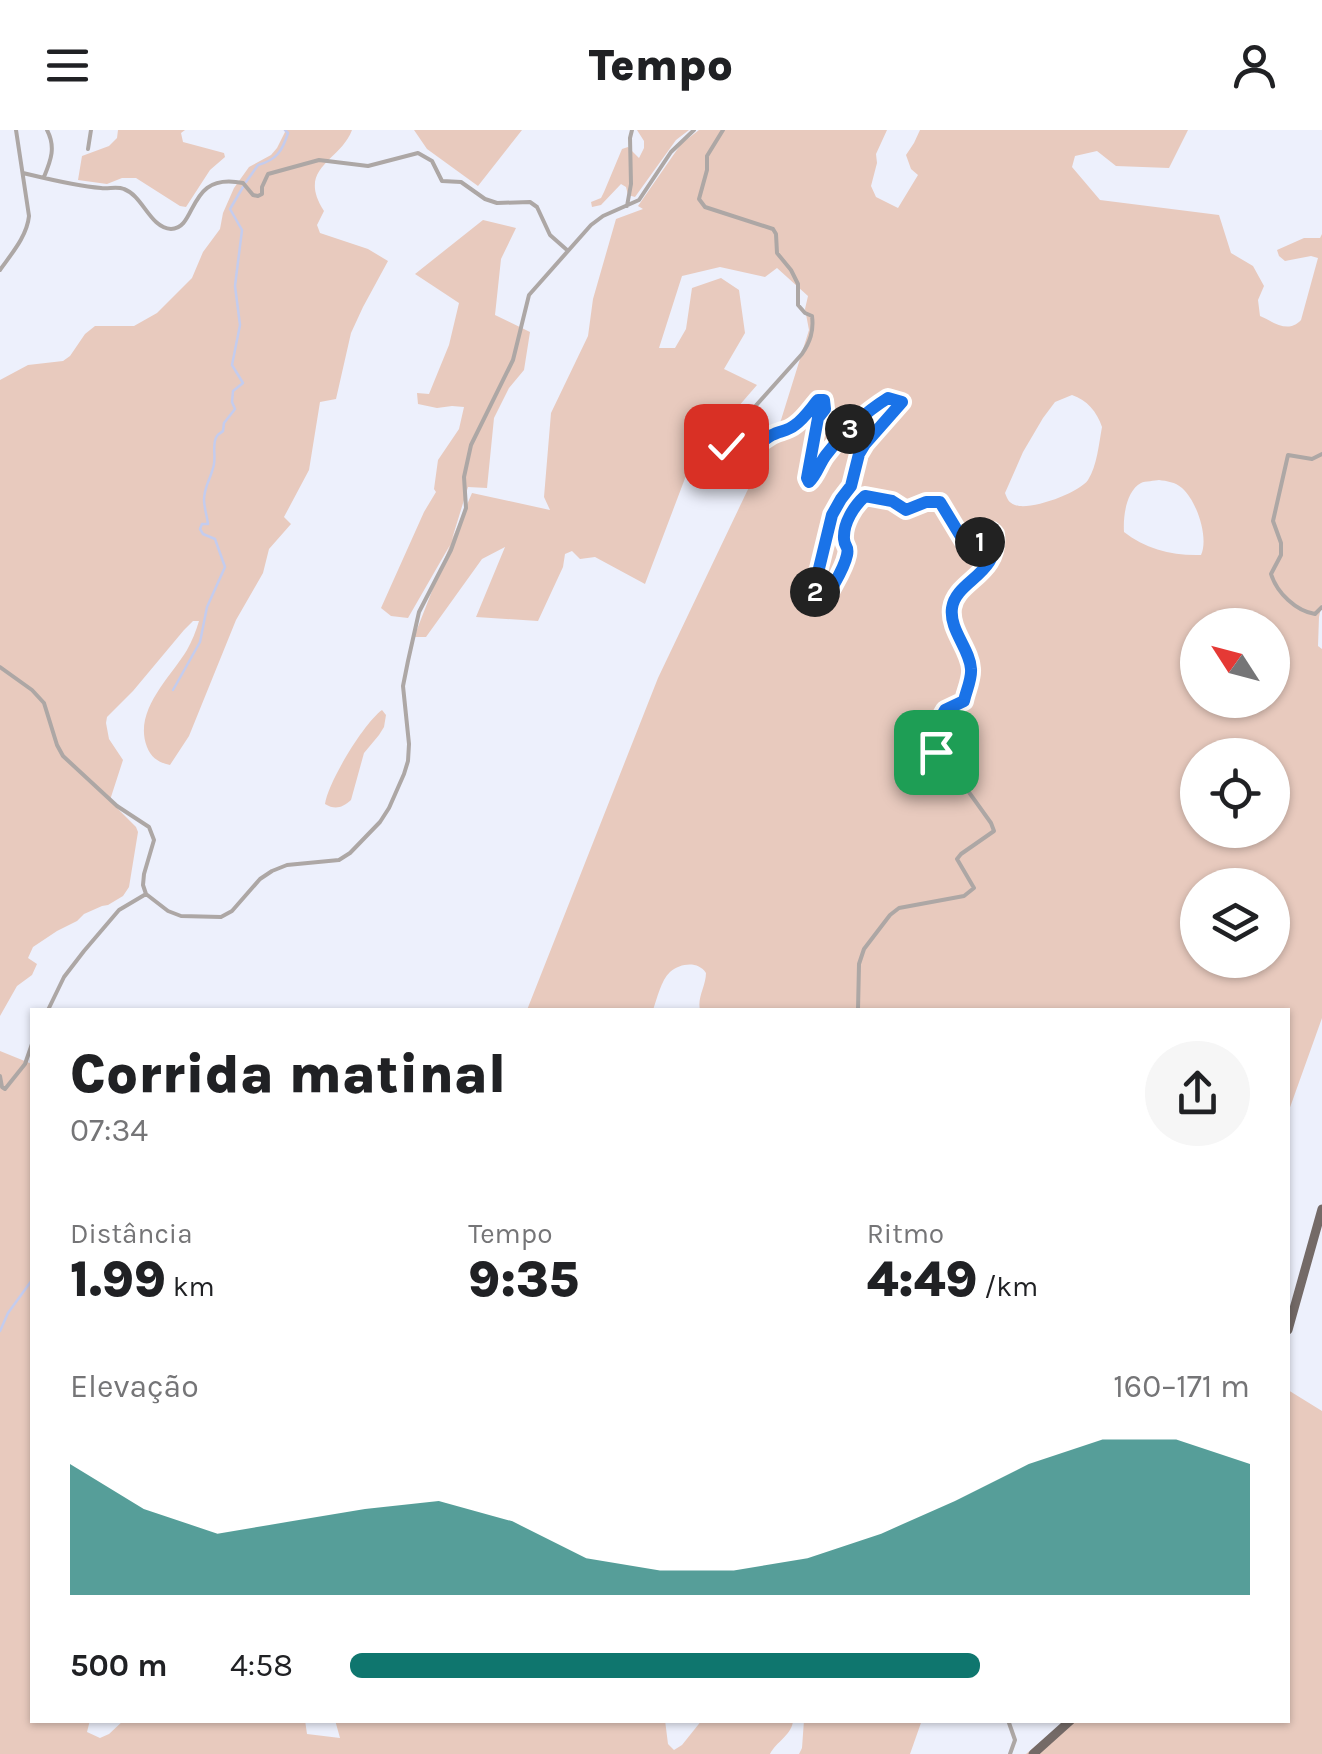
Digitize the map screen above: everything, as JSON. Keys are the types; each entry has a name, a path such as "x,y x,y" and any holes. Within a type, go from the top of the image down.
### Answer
{"main road":[{"path":"1290,1323 1322,1209"},
{"path":"1033,1754 1068,1723"}],"street":[{"path":"0,270 28,226 16,130"},
{"path":"44,177 53,143 47,130"},
{"path":"88,149 92,130"},
{"path":"627,206 632,130"},
{"path":"0,667 44,702 63,756 100,792 150,827 154,840 144,874 146,894 168,912 180,916 221,916 232,911 272,871 287,865 339,860 366,837 389,808 408,761 403,686 419,612 458,532 466,508 464,477 470,445 513,360 529,295 591,225 639,200 671,152 694,130"},
{"path":"723,130 707,156 699,199 705,207 773,230 777,253 798,284 798,305 812,316 810,342 725,440 726,446 740,451 752,448 797,424 818,400 824,400 809,482 824,457 871,408 888,398 902,402 865,444 851,486 832,515 814,589 816,597 826,600 848,552 844,539 850,514 865,496 892,501 906,510 926,502 940,502 966,545 972,547 992,531 995,534 994,554 952,610 972,668 964,701 945,710 927,741 927,746 943,756 991,822 994,832 957,859 974,888 971,892 899,908 883,923 864,950 858,1008"},
{"path":"23,174 103,188 120,187 132,194 157,222 166,228 178,228 204,188 216,183 243,184 258,196 268,174 319,160 368,166 418,154 432,161 442,181 461,182 498,203 530,202 537,207 550,235 567,250"},
{"path":"1322,454 1312,459 1288,456 1273,522 1282,555 1271,574 1273,582 1302,612 1315,614 1322,606"},
{"path":"49,1008 64,977 84,951 119,910 146,894"},
{"path":"0,1076 5,1089 25,1064 30,1050"},
{"path":"1009,1723 1014,1740 1010,1754"}],"shaded area":[{"path":"118,130 185,130 181,133 183,142 224,153 225,157 210,170 186,207 136,178 107,184 78,180 82,156 109,146 117,138"},
{"path":"286,130 352,130 317,174 317,196 324,211 317,225 320,233 368,249 388,261 351,333 336,399 320,402 309,470 284,517 291,524 269,549 263,573 236,620 189,736 170,765 163,763 147,747 145,721 155,696 187,650 199,621 193,621 184,630 107,717 109,739 123,760 111,802 138,832 129,887 123,896 84,914 33,947 28,958 37,964 32,975 17,986 0,1016 0,380 28,365 63,361 95,326 134,326 157,313 192,278 203,252 220,229 234,188 249,167 271,155"},
{"path":"414,130 522,130 478,186 427,149"},
{"path":"637,130 689,130 676,140 635,197 628,195 621,184 601,205 592,207 591,202 601,198 622,149 628,147 639,158 644,141"},
{"path":"699,130 887,130 876,154 871,186 876,197 898,208 918,175 906,155 920,130 1188,130 1169,168 1116,166 1097,151 1075,156 1072,167 1100,200 1219,215 1231,253 1253,266 1264,286 1258,300 1260,316 1276,324 1291,326 1301,320 1318,258 1285,261 1277,250 1304,238 1320,238 1322,234 1322,604 1318,646 1322,649 1322,1018 1290,1107 1290,1008 700,1008 706,973 699,967 684,965 667,975 654,1008 528,1008 658,678 781,420 809,330 805,309 808,296 777,268 765,277 720,267 682,276 659,348 675,348 686,329 692,288 721,278 739,290 745,333 724,369 757,385 705,445 698,444 645,584 595,557 580,559 572,551 565,554 563,567 538,621 476,617 505,547 482,559 426,637 414,637 450,545 408,618 391,616 381,608 436,492 438,460 459,429 464,407 418,404 417,393 429,394 449,345 459,303 415,274 483,220 516,228 501,259 495,315 530,332 524,370 509,388 494,418 487,488 468,487 452,539 472,493 550,510 544,497 551,413 588,336 593,299 616,219 643,209 638,206 681,144","holes":["1072,395 1087,403 1102,427 1088,480 1065,495 1042,503 1022,506 1008,501 1005,493 1023,452 1055,402","1157,480 1179,486 1200,520 1201,555 1160,550 1124,532 1125,512 1136,487"]},
{"path":"382,710 386,715 384,727 364,753 351,800 338,807 325,804 348,754"},
{"path":"0,1051 30,1063 30,1723 89,1723 87,1732 100,1738 121,1723 305,1723 307,1734 340,1738 336,1723 665,1723 668,1744 674,1750 700,1723 792,1723 770,1754 0,1754"},
{"path":"1290,1391 1322,1411 1322,1754 1026,1754 1062,1723 1290,1723"},
{"path":"804,1723 921,1723 910,1754 799,1754"}],"waterway":[{"path":"246,182 258,165 281,150 288,133 285,130"},
{"path":"173,690 200,642 207,607 225,567 215,539 200,529 202,524 208,524 204,495 214,464 215,439 235,409 233,391 243,383 232,365 240,325 235,286 242,230 230,209 243,187"},
{"path":"0,1331 30,1283"}],"route":[{"path":"726,446 740,451 752,448 776,432 790,429 818,400 824,400 809,482 824,457 871,408 888,398 902,402 865,444 851,486 832,515 814,589 820,601 826,600 848,552 844,539 850,514 865,496 892,501 906,510 926,502 940,502 966,545 972,547 992,531 995,534 994,554 952,610 972,668 964,701 945,710 927,741 927,746 936,752"}]}
